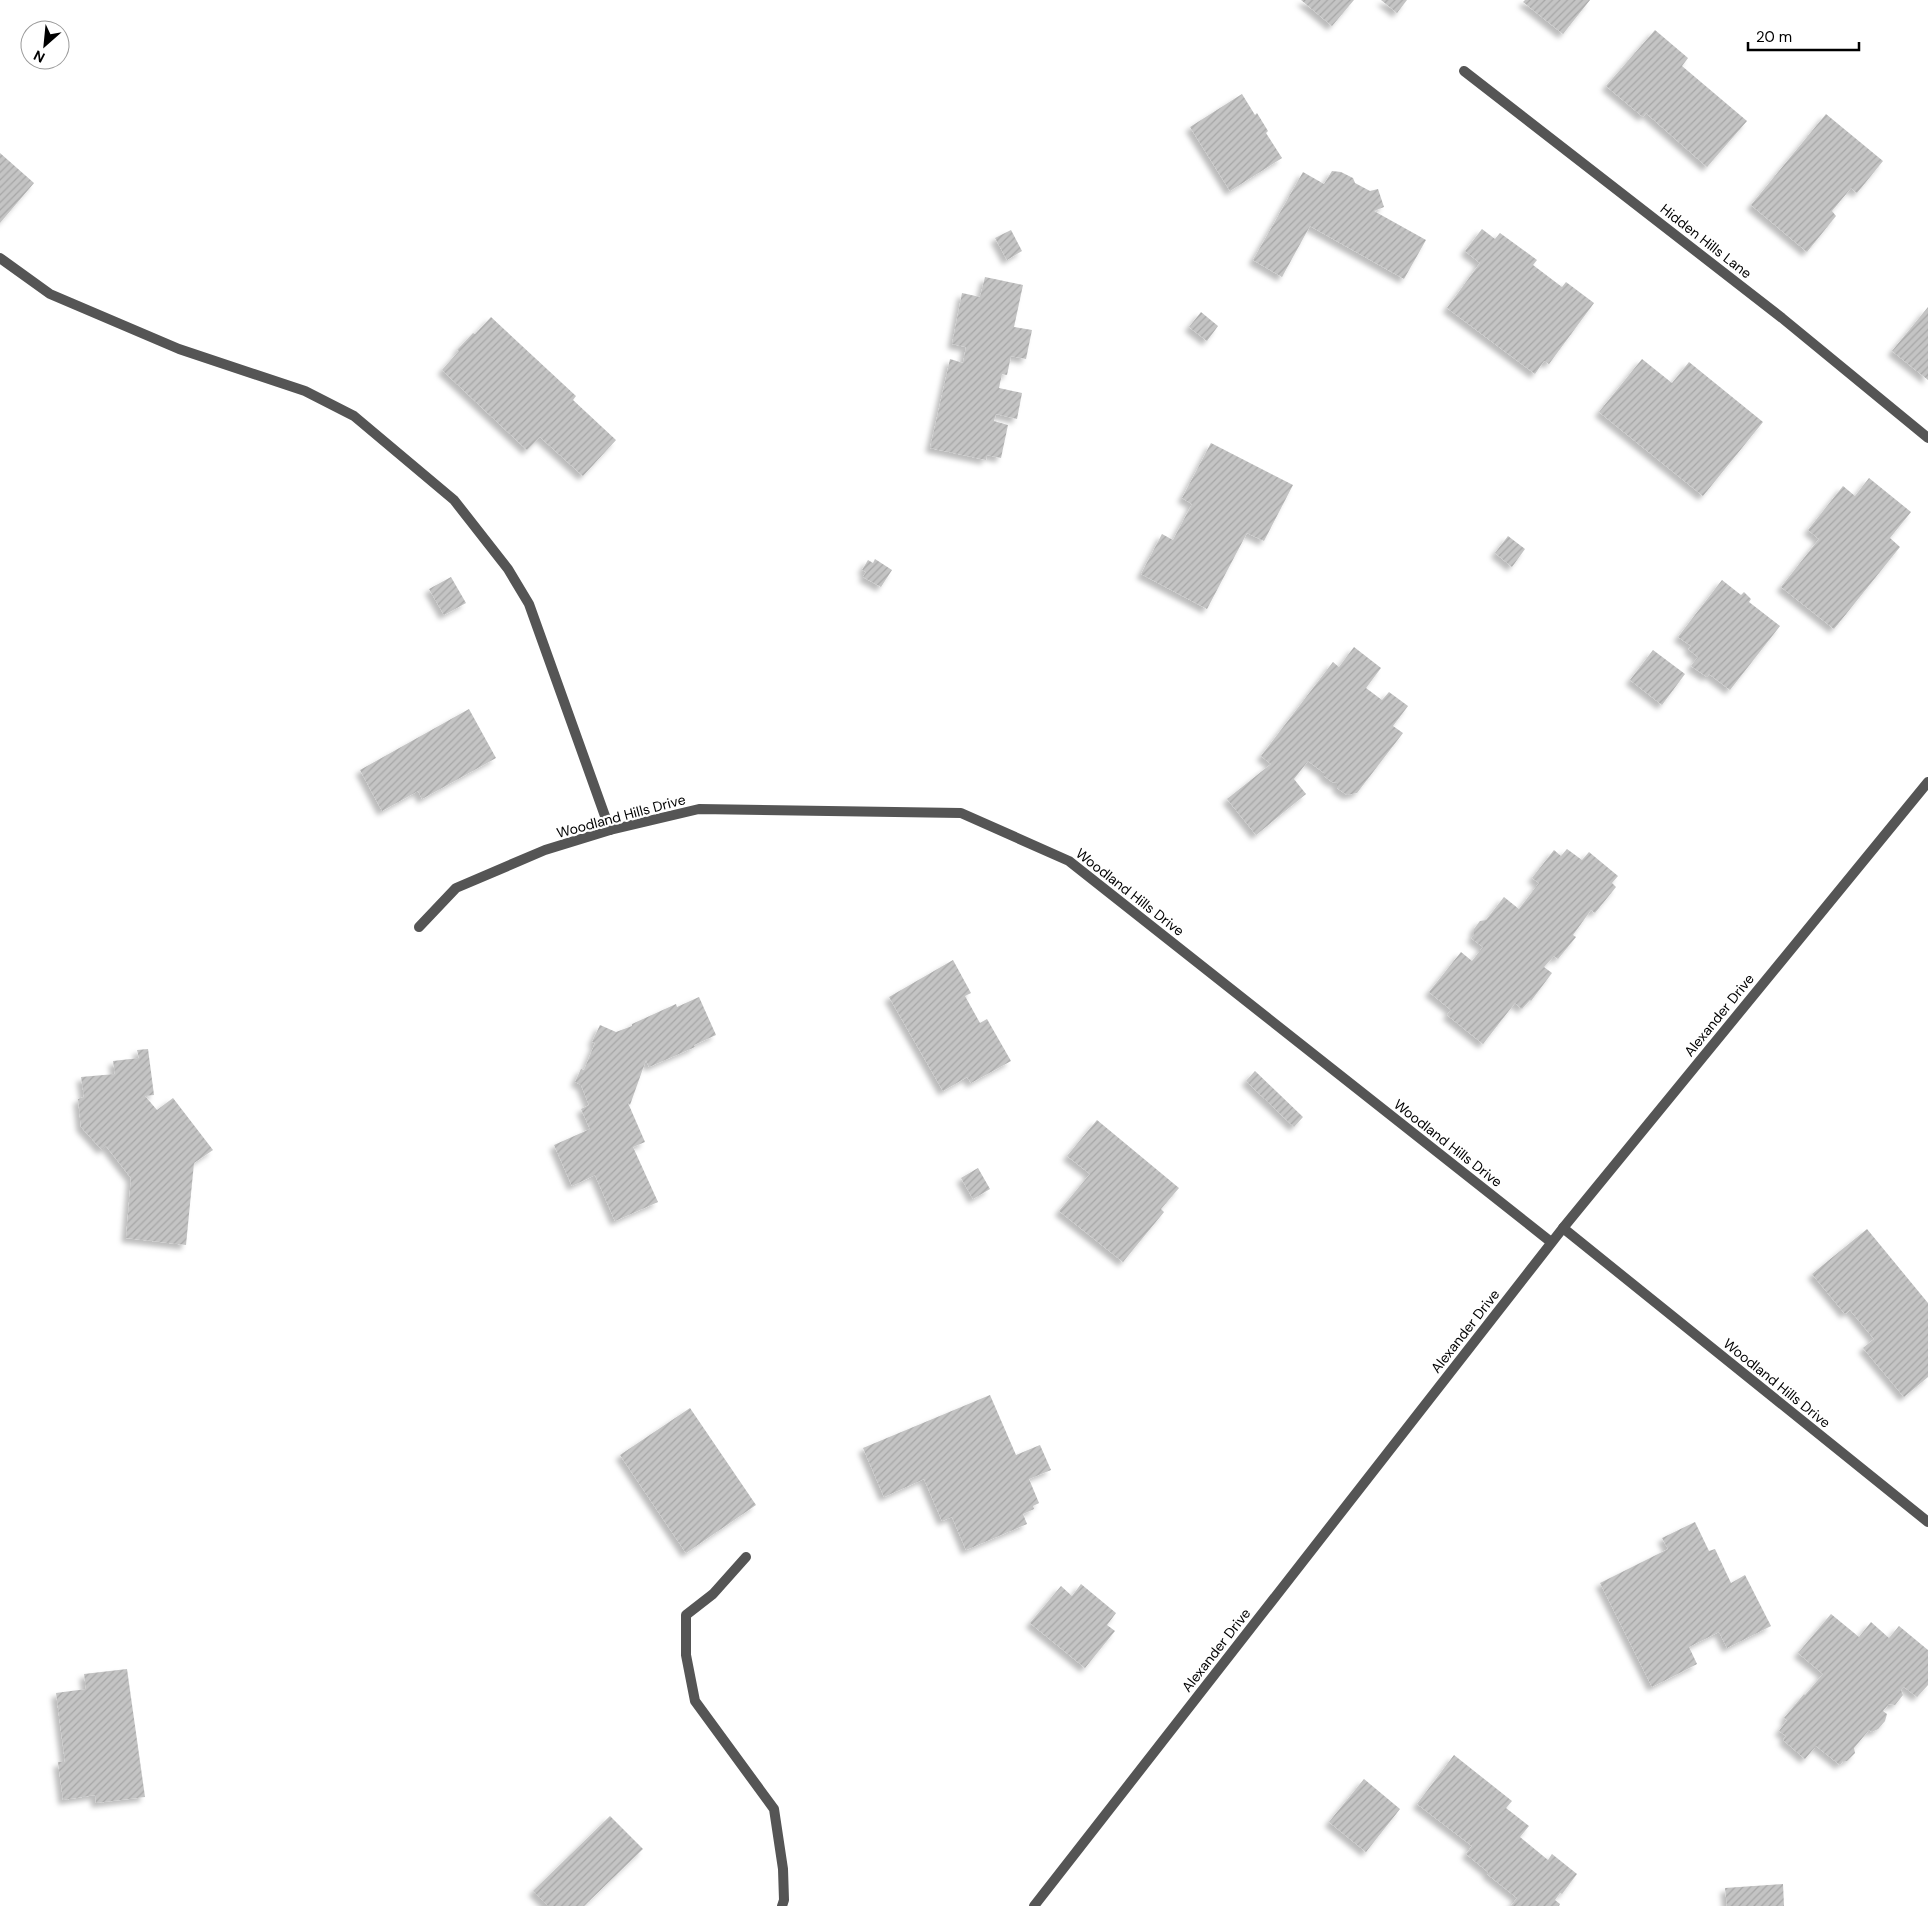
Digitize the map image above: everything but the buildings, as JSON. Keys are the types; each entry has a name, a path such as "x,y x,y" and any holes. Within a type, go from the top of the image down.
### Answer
{"street":[{"name":"Hidden Hills Lane","path":"1464,71 1774,312 1928,438"},
{"path":"0,258 50,294 179,349 305,391 354,416 454,500 508,569 529,604 610,830"},
{"name":"Alexander Drive","path":"1034,1906 1562,1228 1928,782"},
{"name":"Woodland Hills Drive","path":"419,927 456,888 545,850 610,830 699,809 962,813 1069,861 1551,1242"},
{"name":"Woodland Hills Drive","path":"1562,1228 1928,1522"},
{"path":"746,1557 713,1594 686,1616 686,1654 694,1701 774,1809 783,1870 784,1900 782,1906"}]}
